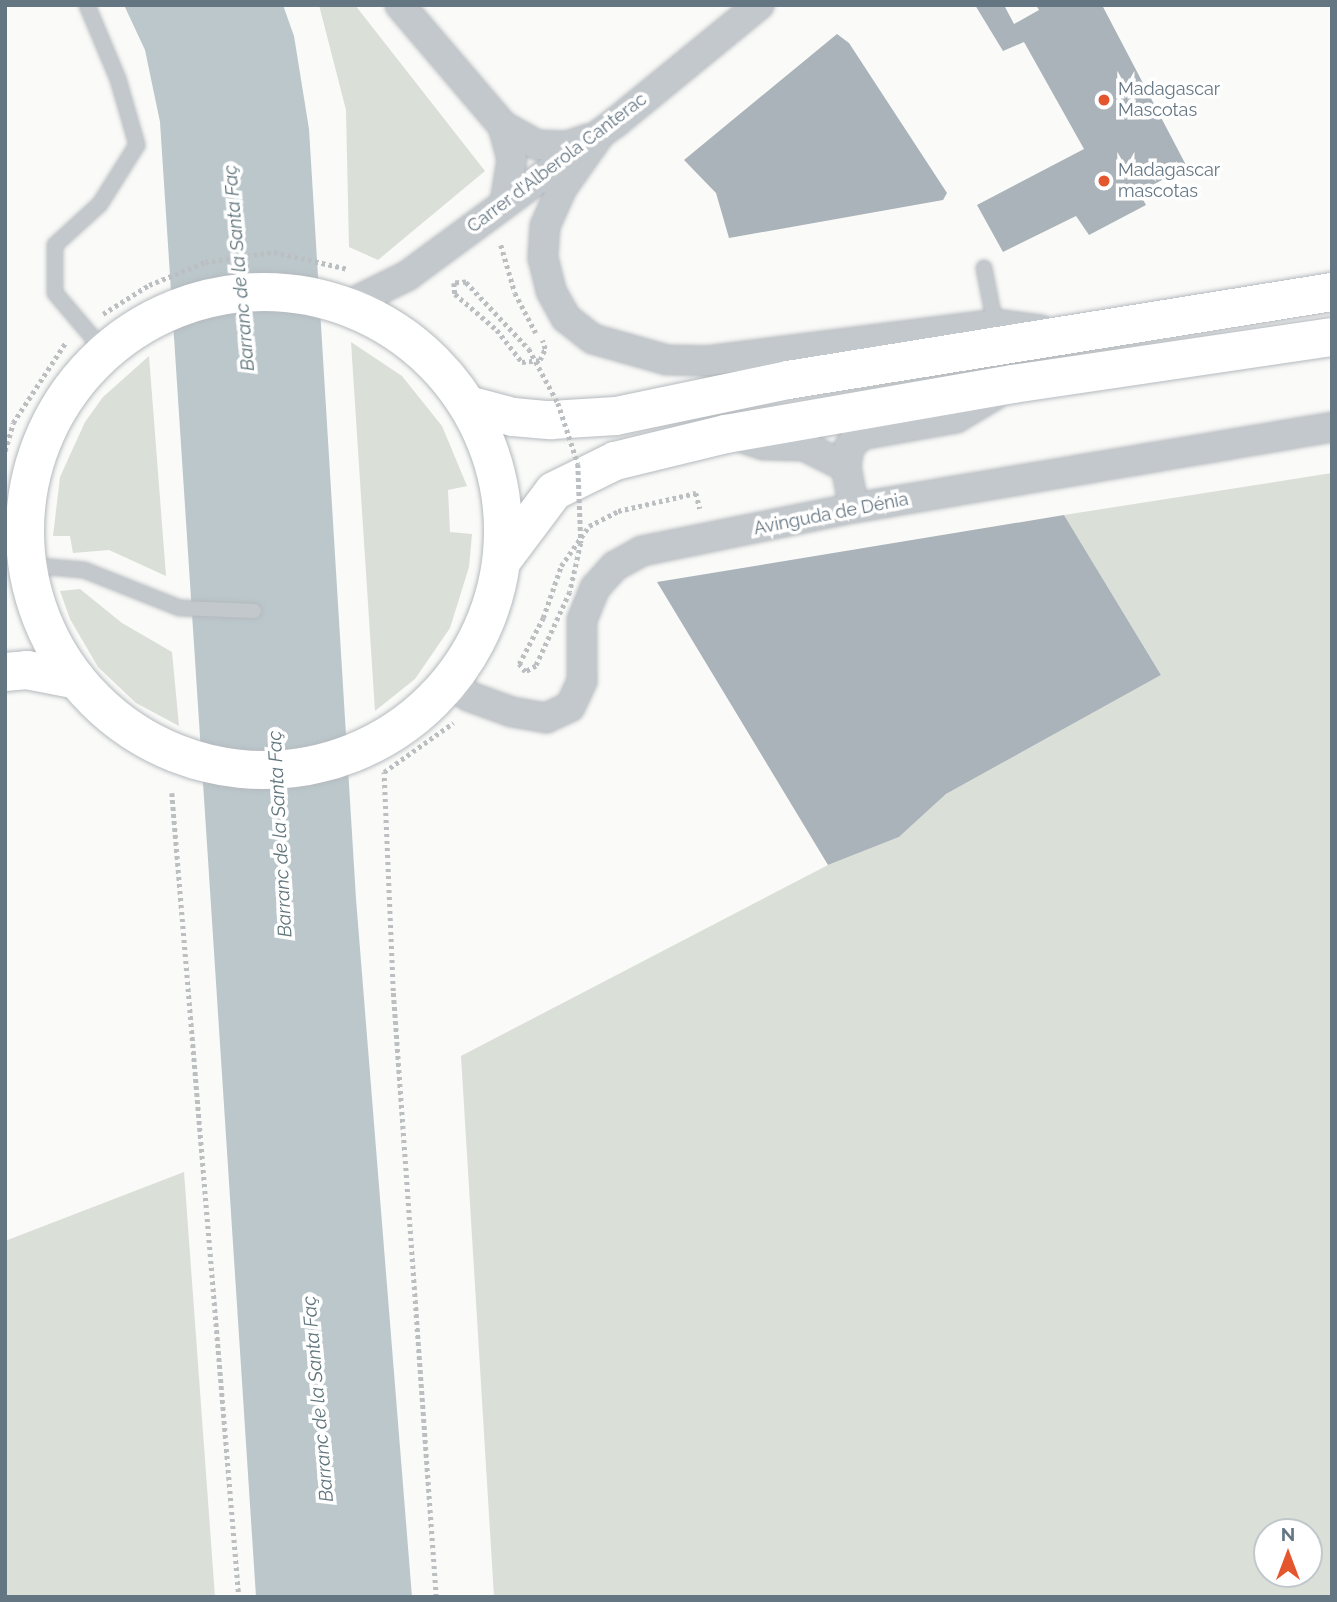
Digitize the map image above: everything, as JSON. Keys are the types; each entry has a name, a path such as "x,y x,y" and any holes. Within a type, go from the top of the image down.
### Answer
{"main road":[{"path":"468,405 513,417 551,421 616,416 788,380 1064,333 1332,292"},
{"path":"339,293 416,345 468,405 484,433 499,484 503,559 486,622 452,679 417,715 376,742 299,767 259,770 180,754 141,736 107,711 77,680 54,644 37,606 27,565 27,500 36,458 52,419 75,383 93,340 152,301 190,303 237,294 339,293"},
{"path":"503,559 554,491 584,473 726,434 1013,384 1332,337"},
{"path":"5,531 27,500"},
{"path":"5,672 27,670 77,680"}],"street":[{"path":"400,5 503,126 537,145 567,146 600,134"},
{"name":"Carrer d'Alberola Canterac","path":"339,293 407,276 600,134 759,5"},
{"path":"503,126 512,159 505,202"},
{"path":"600,134 562,188 545,226 543,258 551,291 566,318 593,339 667,360 706,361 995,324 1064,333"},
{"path":"854,508 846,467 849,447 861,435 956,418 1013,384"},
{"name":"Avinguda de Dénia","path":"452,679 468,696 512,712 546,718 570,707 582,681 582,620 595,588 615,566 642,551 854,508 1332,427"},
{"path":"726,434 764,445 804,446 846,467"}],"lane":[{"path":"87,5 118,79 137,145 100,204 55,245 55,293 93,340"},
{"path":"984,268 995,324"},
{"path":"27,565 84,570 180,608 254,611"}],"path":[{"path":"5,451 20,412 63,345 93,340 205,262 274,253 339,293"},
{"path":"507,258 514,293 543,342 540,360 534,363 522,362 452,289 458,279 466,282 529,349 536,360 543,372 558,403 578,464 581,543 570,592 536,666"},
{"path":"436,1597 393,991 385,769 464,719"},
{"path":"172,793 239,1597"}],"shaded area":[{"path":"319,5 355,5 485,171 378,260 349,247 346,110"},
{"path":"351,342 402,376 442,426 467,486 448,490 450,532 472,534 469,567 450,628 415,679 375,711"},
{"path":"149,356 166,576 109,550 73,553 70,536 53,536 60,477 85,422 103,397"},
{"path":"1332,473 1332,1597 494,1597 461,1056 828,865 899,837 946,794 1161,675 1064,515"},
{"path":"80,589 122,623 172,652 179,726 136,703 98,667 70,619 60,591"},
{"path":"184,1172 215,1597 5,1597 5,1241"}],"water":[{"name":"Barranc de la Santa Faç","path":"124,5 283,5 294,36 309,129 356,899 412,1597 256,1597 160,122 145,50"}],"building":[{"name":"Madagascar Mascotas","path":"975,5 1004,5 1014,24 1039,10 1036,5 1102,5 1187,167 1139,192 1146,205 1089,235 1076,216 1003,252 977,205 1084,149 1024,42 1003,51"},
{"path":"837,34 849,43 947,193 943,200 729,238 716,193 684,160"},
{"path":"1064,515 1161,675 946,794 899,837 828,865 657,582"}],"place":[{"name":"Madagascar Mascotas","path":"1104,100"},
{"name":"Madagascar mascotas","path":"1104,181"}]}
